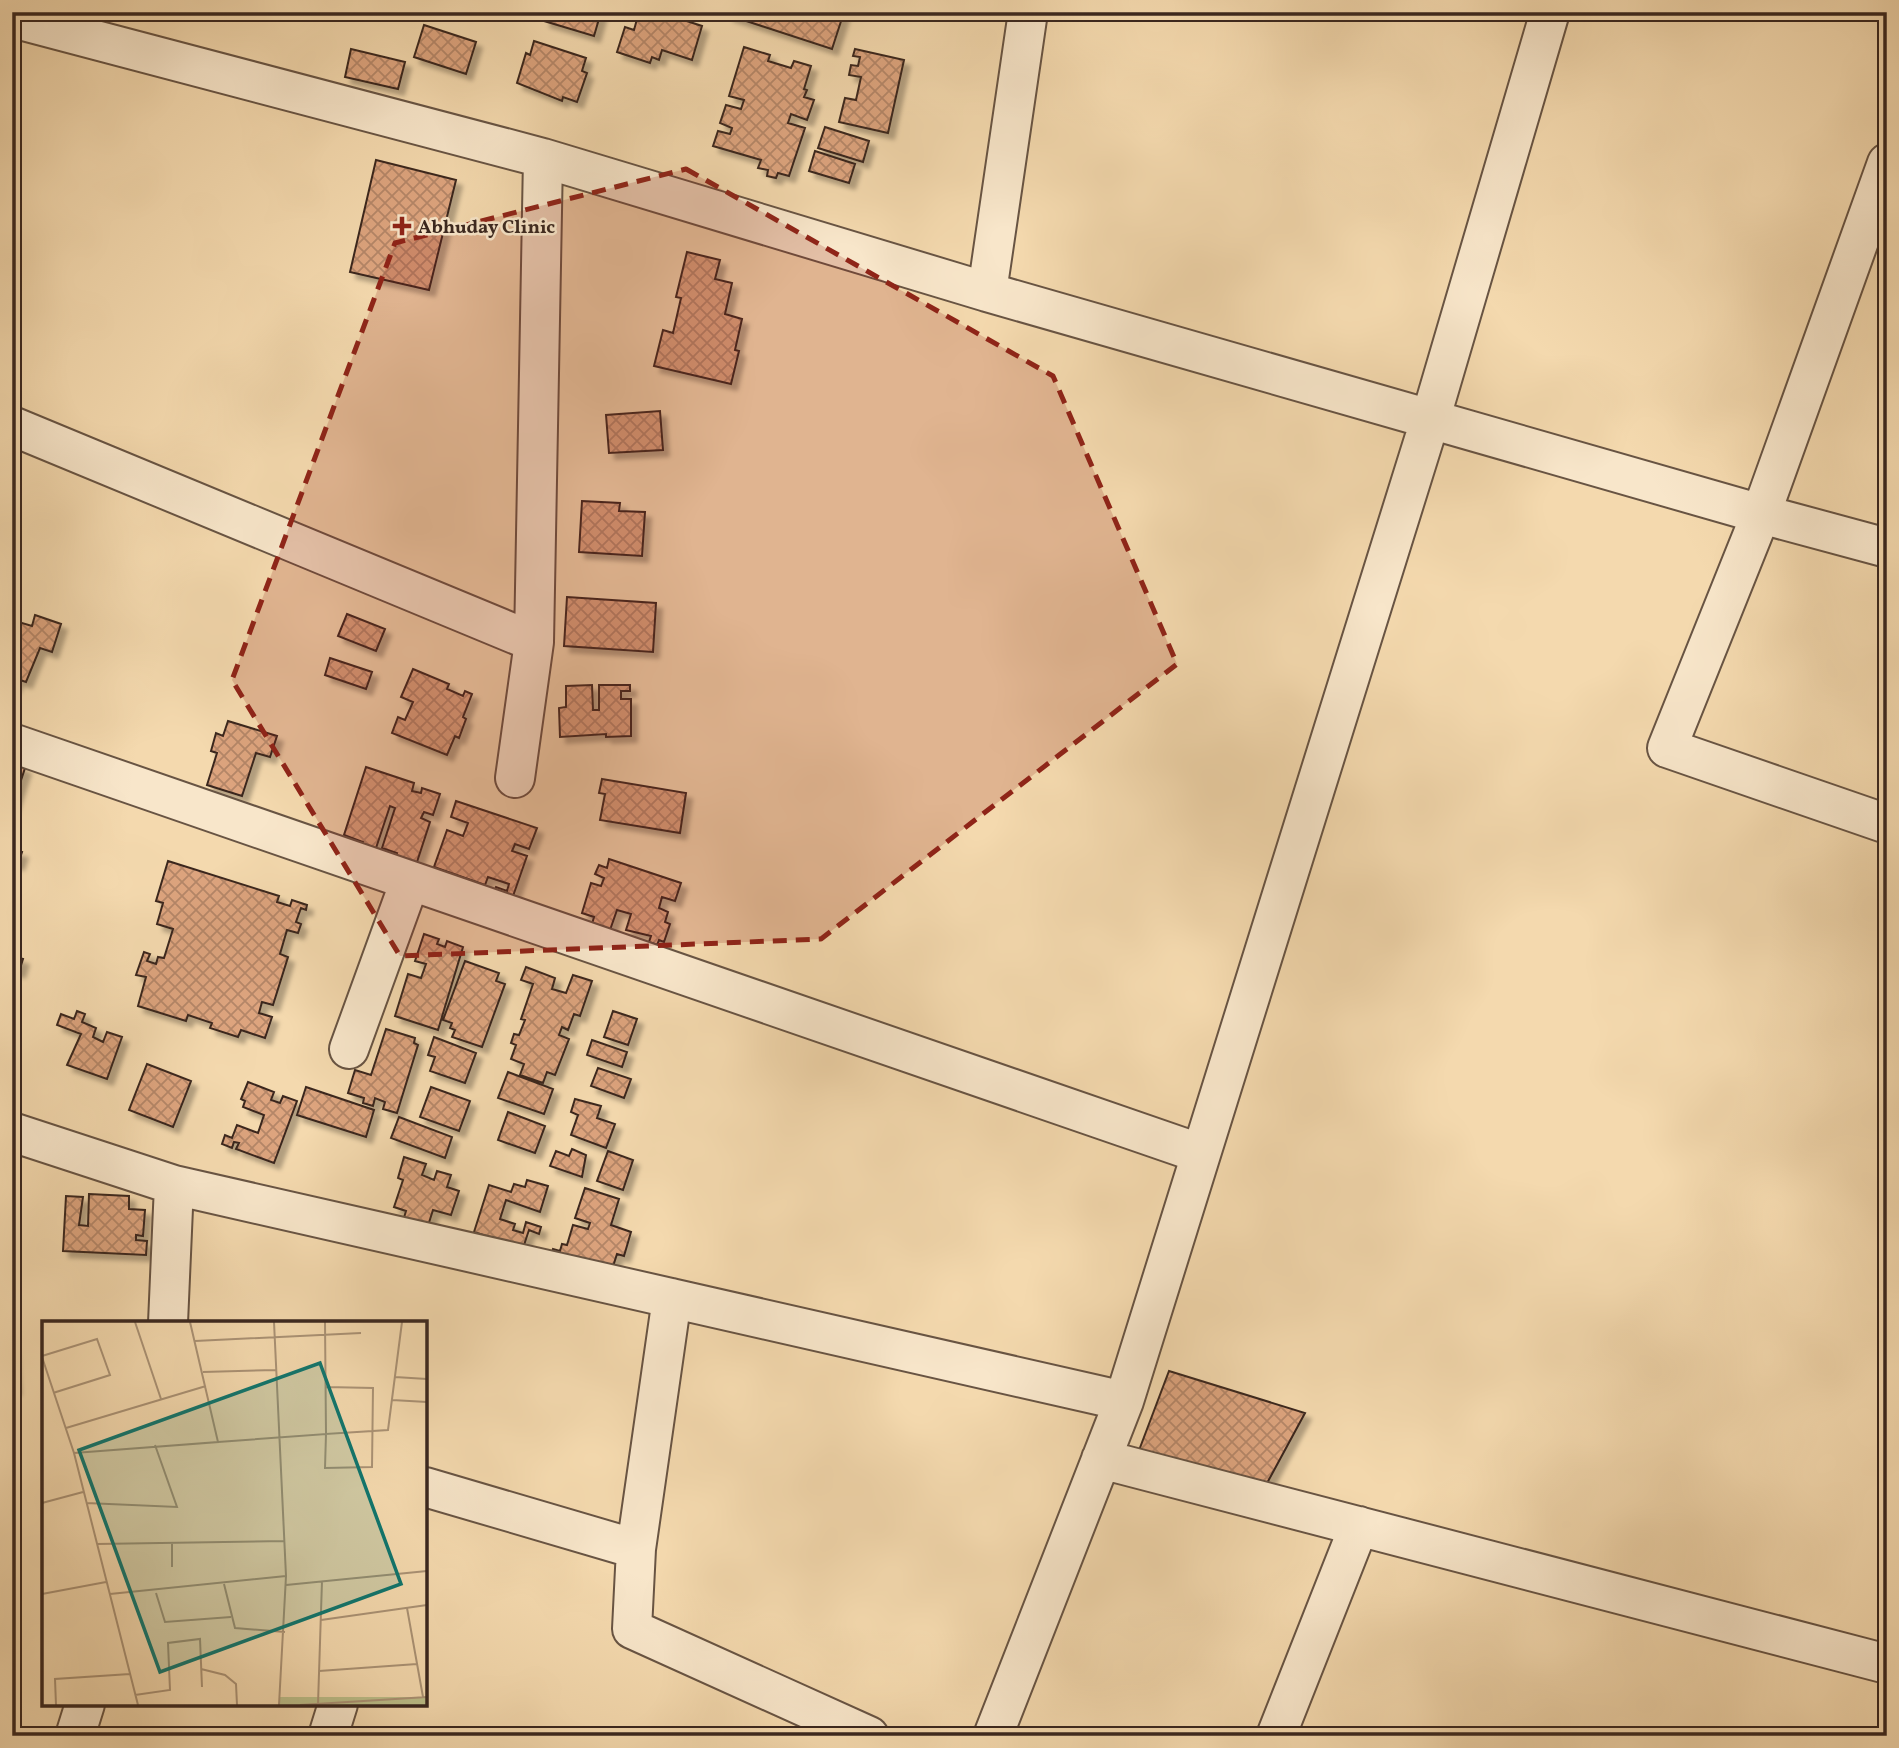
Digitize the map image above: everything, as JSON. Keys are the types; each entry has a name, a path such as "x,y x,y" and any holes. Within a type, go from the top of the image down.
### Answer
{"street":[{"path":"987,292 1028,12"},
{"path":"993,1736 1124,1401 1199,1153 1431,417 1550,12"},
{"path":"12,18 543,158 987,292 1887,548"},
{"path":"515,778 534,642 543,158"},
{"path":"1884,179 1761,514 1667,748 1887,824"},
{"path":"12,426 534,642"},
{"path":"12,743 1199,1153"},
{"path":"349,1049 410,881"},
{"path":"12,1132 174,1185 1124,1401"},
{"path":"168,1321 174,1185"},
{"path":"672,1298 636,1549 632,1629 869,1736"},
{"path":"1101,1459 1887,1664"},
{"path":"427,1488 636,1549"},
{"path":"1276,1736 1359,1526"},
{"path":"75,1736 84,1706"},
{"path":"328,1736 337,1706"}],"highlighted area":[{"path":"686,169 1053,376 1177,664 821,939 400,956 232,680 395,243"}],"building":[{"path":"546,12 601,12 594,36 544,21"},
{"path":"639,12 659,12 702,26 692,60 662,50 659,60 652,57 650,63 617,52 625,27 634,30"},
{"path":"729,12 844,12 832,49 728,15"},
{"path":"424,25 476,42 466,74 414,57"},
{"path":"534,41 586,58 582,71 587,73 577,102 563,97 562,101 517,83 526,53 530,55"},
{"path":"744,47 770,55 768,61 791,68 794,61 811,66 804,97 814,100 807,120 791,114 788,123 805,128 789,176 778,173 776,178 767,176 768,170 758,168 761,160 713,146 718,131 730,134 732,128 720,123 726,105 741,109 744,100 729,96"},
{"path":"351,49 405,62 398,89 345,77"},
{"path":"855,49 904,60 888,133 839,122 845,98 856,100 861,77 849,75 851,65 858,66 860,57 853,56"},
{"path":"825,127 869,141 863,162 818,148"},
{"path":"815,151 855,164 849,183 809,171"},
{"name":"Abhuday Clinic","path":"376,160 456,180 429,290 350,272"},
{"path":"687,252 720,260 715,279 732,283 725,314 742,319 735,350 739,351 731,384 654,366 663,330 673,333 681,298 676,297"},
{"path":"660,411 663,450 609,453 606,415"},
{"path":"582,501 620,503 619,511 645,512 642,556 579,552"},
{"path":"567,597 656,603 653,652 564,646"},
{"path":"347,614 385,629 376,651 338,636"},
{"path":"35,615 61,624 52,652 40,648 26,682 17,679 15,687 12,620 32,626"},
{"path":"330,658 372,672 366,689 325,675"},
{"path":"413,669 449,684 447,689 463,696 465,691 472,694 463,717 466,719 459,738 455,736 447,755 392,733 398,717 405,720 413,702 401,697"},
{"path":"592,685 593,710 599,710 599,685 630,685 630,691 621,691 621,699 631,699 631,736 606,737 606,734 560,737 559,708 566,707 566,686"},
{"path":"228,721 277,736 270,757 256,753 242,796 207,785 217,753 211,751 216,733 223,736"},
{"path":"12,763 25,768 12,808"},
{"path":"366,767 414,783 412,791 421,793 422,788 440,794 433,815 424,812 421,818 430,822 416,865 395,858 397,853 382,848 395,808 390,806 375,851 361,847 363,842 344,835"},
{"path":"602,779 686,793 680,833 600,820 605,794 599,793"},
{"path":"456,801 537,828 529,849 515,844 512,851 527,856 512,899 494,893 496,887 507,891 509,884 488,877 485,885 434,867 447,830 463,836 468,823 451,817"},
{"path":"12,850 22,852 18,864 12,862"},
{"path":"609,859 681,883 675,901 662,897 659,908 668,912 665,922 670,924 664,942 659,940 657,945 649,942 651,936 626,930 631,914 617,910 610,930 592,924 594,917 582,913 591,883 601,886 604,878 595,874 599,865 607,868"},
{"path":"168,861 279,896 277,902 290,906 292,900 307,905 306,910 301,908 296,922 301,924 298,933 287,930 280,954 288,957 273,1005 262,1002 259,1013 272,1017 265,1038 241,1030 238,1037 210,1028 212,1023 188,1015 186,1021 138,1006 146,977 136,975 144,952 150,954 147,961 156,964 158,957 164,958 173,929 157,924 163,903 156,901"},
{"path":"424,934 439,939 437,944 445,947 447,941 463,947 438,1030 395,1016 408,974 421,978 426,964 415,961"},
{"path":"12,956 23,959 19,972 12,969"},
{"path":"465,961 499,973 496,981 505,984 482,1047 452,1037 455,1030 450,1028 452,1023 443,1020"},
{"path":"526,967 555,978 552,989 566,993 573,975 592,981 580,1016 574,1014 568,1030 562,1027 559,1035 569,1039 555,1075 547,1072 543,1083 520,1075 524,1064 511,1059 516,1045 511,1043 514,1034 519,1035 525,1020 521,1019 533,984 521,980"},
{"path":"77,1011 85,1014 82,1022 96,1028 93,1037 103,1042 107,1032 122,1037 107,1079 67,1065 81,1034 57,1025 61,1014 74,1019"},
{"path":"613,1011 637,1019 628,1045 604,1037"},
{"path":"386,1029 415,1038 414,1043 418,1045 397,1113 383,1109 385,1102 375,1098 373,1106 363,1103 364,1098 348,1093 355,1070 371,1075"},
{"path":"434,1037 476,1053 465,1083 430,1071 435,1057 428,1055"},
{"path":"592,1040 627,1052 622,1067 587,1055"},
{"path":"147,1064 191,1081 173,1127 129,1110"},
{"path":"598,1068 631,1079 624,1098 591,1086"},
{"path":"508,1072 553,1089 544,1114 498,1098"},
{"path":"248,1082 274,1092 271,1100 280,1103 283,1096 297,1101 274,1163 236,1149 239,1143 234,1142 232,1148 222,1144 225,1135 232,1138 237,1125 258,1133 264,1115 243,1107 245,1101 241,1099"},
{"path":"306,1087 374,1110 366,1137 297,1115"},
{"path":"431,1087 470,1101 459,1131 420,1117"},
{"path":"575,1099 601,1106 597,1118 615,1124 606,1148 571,1135 578,1115 571,1112"},
{"path":"508,1112 545,1126 535,1153 498,1140"},
{"path":"399,1117 452,1137 445,1158 391,1138"},
{"path":"572,1149 586,1155 582,1177 550,1166 556,1151 569,1156"},
{"path":"608,1151 633,1160 623,1190 597,1181"},
{"path":"404,1157 426,1164 422,1175 434,1180 437,1171 451,1175 447,1187 459,1191 451,1215 433,1210 426,1232 402,1224 406,1211 394,1207 403,1180 398,1178"},
{"path":"527,1180 548,1186 540,1212 506,1200 500,1219 515,1224 513,1230 523,1233 526,1222 541,1227 539,1234 529,1230 523,1248 474,1232 489,1185 511,1192 514,1184 525,1187"},
{"path":"585,1188 619,1199 611,1225 631,1232 624,1256 617,1254 609,1279 550,1260 553,1249 560,1251 562,1244 567,1245 573,1225 588,1229 590,1223 575,1218"},
{"path":"89,1194 129,1196 129,1209 145,1210 143,1236 136,1235 136,1240 147,1241 146,1255 63,1251 66,1196 83,1197 79,1225 88,1226"},
{"path":"12,1346 15,1389 12,1389"},
{"path":"1169,1371 1305,1413 1266,1485 1138,1453"}],"place":[{"name":"Abhuday Clinic","path":"402,226"}]}
